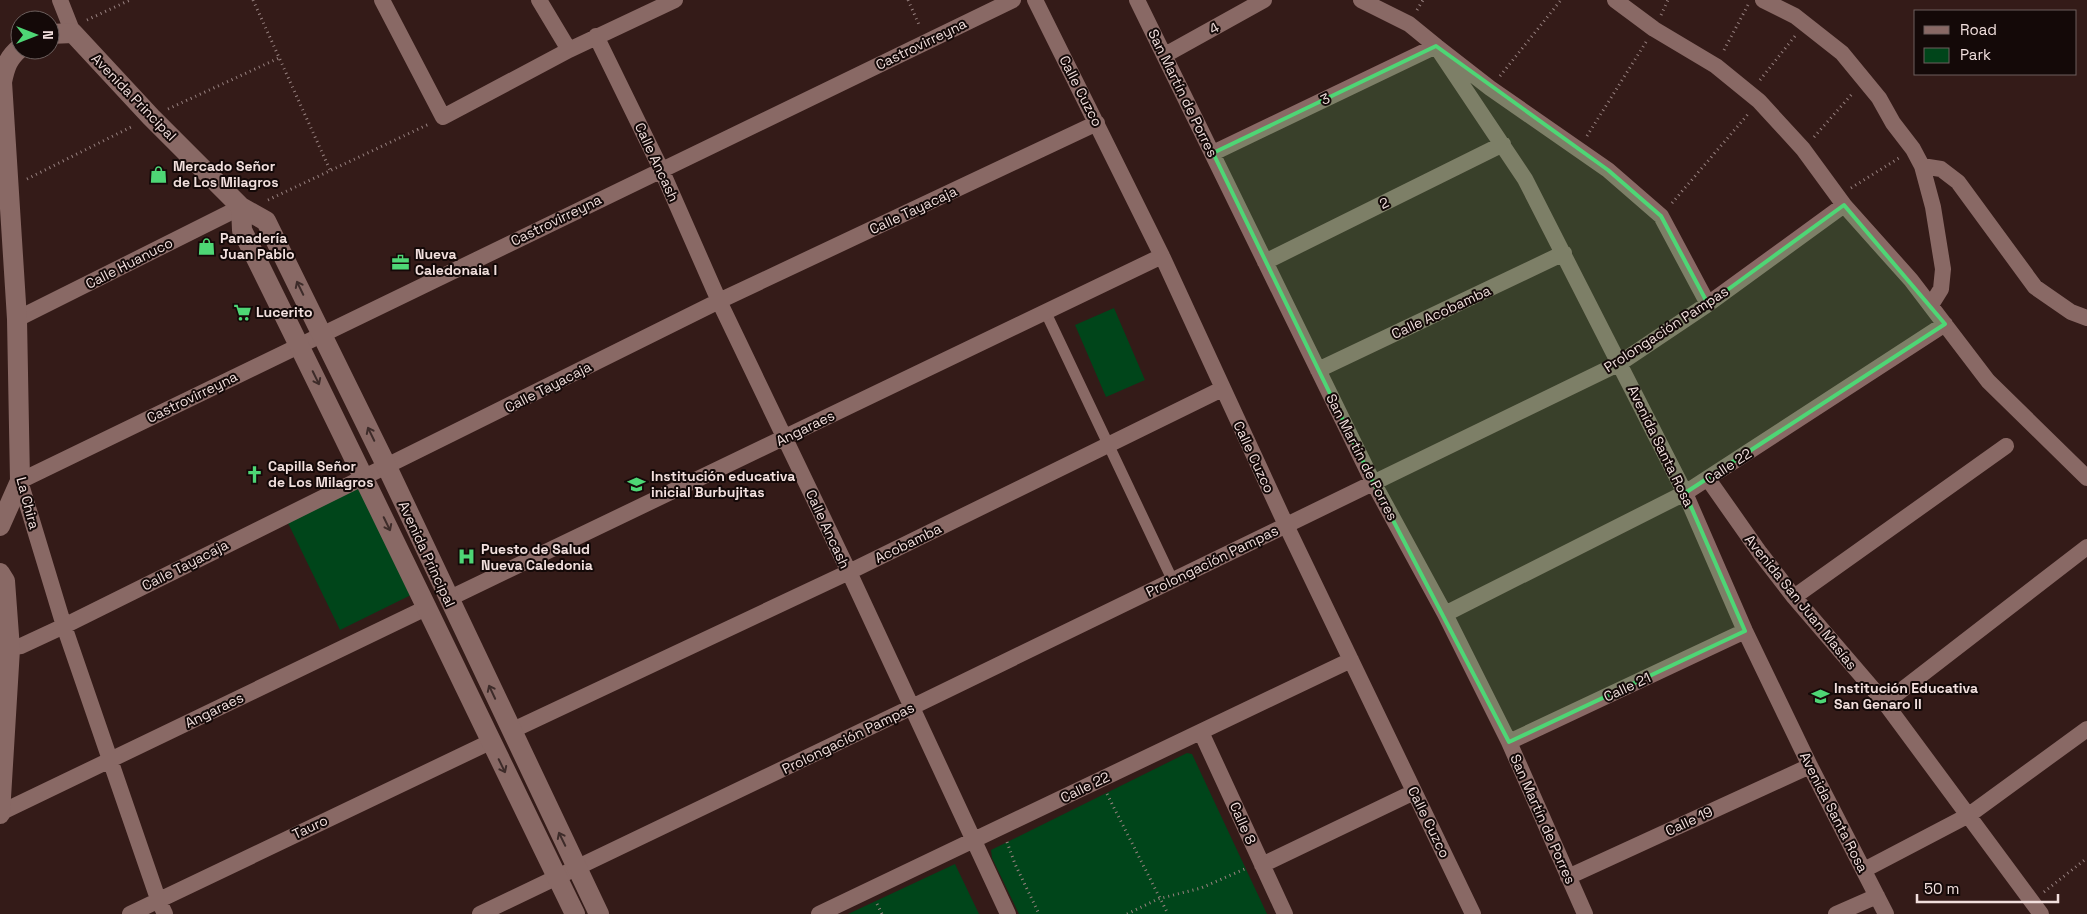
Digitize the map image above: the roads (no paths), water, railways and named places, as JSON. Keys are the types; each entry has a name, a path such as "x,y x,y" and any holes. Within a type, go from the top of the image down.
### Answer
{"street":[{"name":"Avenida Principal","path":"60,0 72,30 151,117 242,207 266,221 387,468 599,914"},
{"path":"382,0 443,117 596,36 675,0"},
{"path":"539,0 569,50"},
{"name":"Castrovirreyna","path":"20,481 1012,0"},
{"name":"Calle Cuzco","path":"1035,0 1162,256 1286,525 1473,914"},
{"name":"San Martín de Porres","path":"1137,0 1373,482 1445,614 1508,742 1585,914"},
{"name":"4","path":"1164,55 1264,0"},
{"name":"Avenida Santa Rosa","path":"1361,0 1409,24 1436,46 1526,179 1685,493 1745,631 1810,766 1886,914"},
{"path":"1615,0 1654,29 1716,66 1754,96 1803,149 1841,201 1911,280 1988,381 2087,478"},
{"path":"1762,0 1805,23 1842,53 1865,79 1893,124 1913,149 1922,166 1943,269 1941,289 1931,305"},
{"path":"60,32 72,30"},
{"name":"Calle Ancash","path":"596,36 661,169 719,301 849,572 1008,914"},
{"path":"1436,46 1490,88 1608,170 1661,216 1708,304"},
{"name":"3","path":"1213,153 1436,46"},
{"name":"La Chira","path":"3,63 2,82 17,319 20,481 64,626 161,907"},
{"name":"Calle Tayacaja","path":"5,649 21,646 64,626 364,476 387,468 719,301 1097,124"},
{"name":"2","path":"1265,262 1503,144"},
{"path":"1922,166 1941,169 1958,182 2035,287 2071,312 2087,318"},
{"name":"Prolongación Pampas","path":"480,914 577,869 1620,363 1708,304 1841,201"},
{"name":"Avenida Principal","path":"242,207 242,230 428,607 490,742 575,914"},
{"name":"Calle Huanuco","path":"17,319 242,207"},
{"name":"Calle Acobamba","path":"1318,370 1564,254"},
{"name":"Angaraes","path":"448,599 1162,256"},
{"path":"1046,313 1172,579"},
{"name":"Calle 22","path":"1445,614 1685,493 1945,324"},
{"name":"Acobamba","path":"511,731 849,572 1222,389"},
{"path":"1794,596 2006,446"},
{"name":"Avenida San Juan Masías","path":"1708,479 1738,524 1794,596 1886,703 2037,908"},
{"path":"0,526 20,481"},
{"path":"1886,703 2087,547"},
{"path":"0,573 5,581 0,813"},
{"name":"Angaraes","path":"0,813 428,607"},
{"name":"Calle 21","path":"1508,742 1745,631"},
{"name":"Calle 22","path":"819,914 974,842 1351,660"},
{"path":"1864,870 1969,815 2087,729"},
{"name":"Calle 8","path":"1201,732 1285,914"},
{"name":"Tauro","path":"130,914 161,907 490,742"},
{"name":"Calle 19","path":"1568,876 1810,766"},
{"path":"1261,864 1414,792"},
{"path":"1836,914 1877,896"}],"place":[{"name":"Mercado Señor de Los Milagros","path":"159,174"},
{"name":"Panadería Juan Pablo","path":"206,246"},
{"name":"Nueva Caledonaia I","path":"401,262"},
{"name":"Lucerito","path":"242,312"},
{"name":"Capilla Señor de Los Milagros","path":"254,474"},
{"name":"Institución educativa inicial Burbujitas","path":"637,484"},
{"name":"Puesto de Salud Nueva Caledonia","path":"467,557"},
{"name":"Institución Educativa San Genaro II","path":"1820,696"}]}
